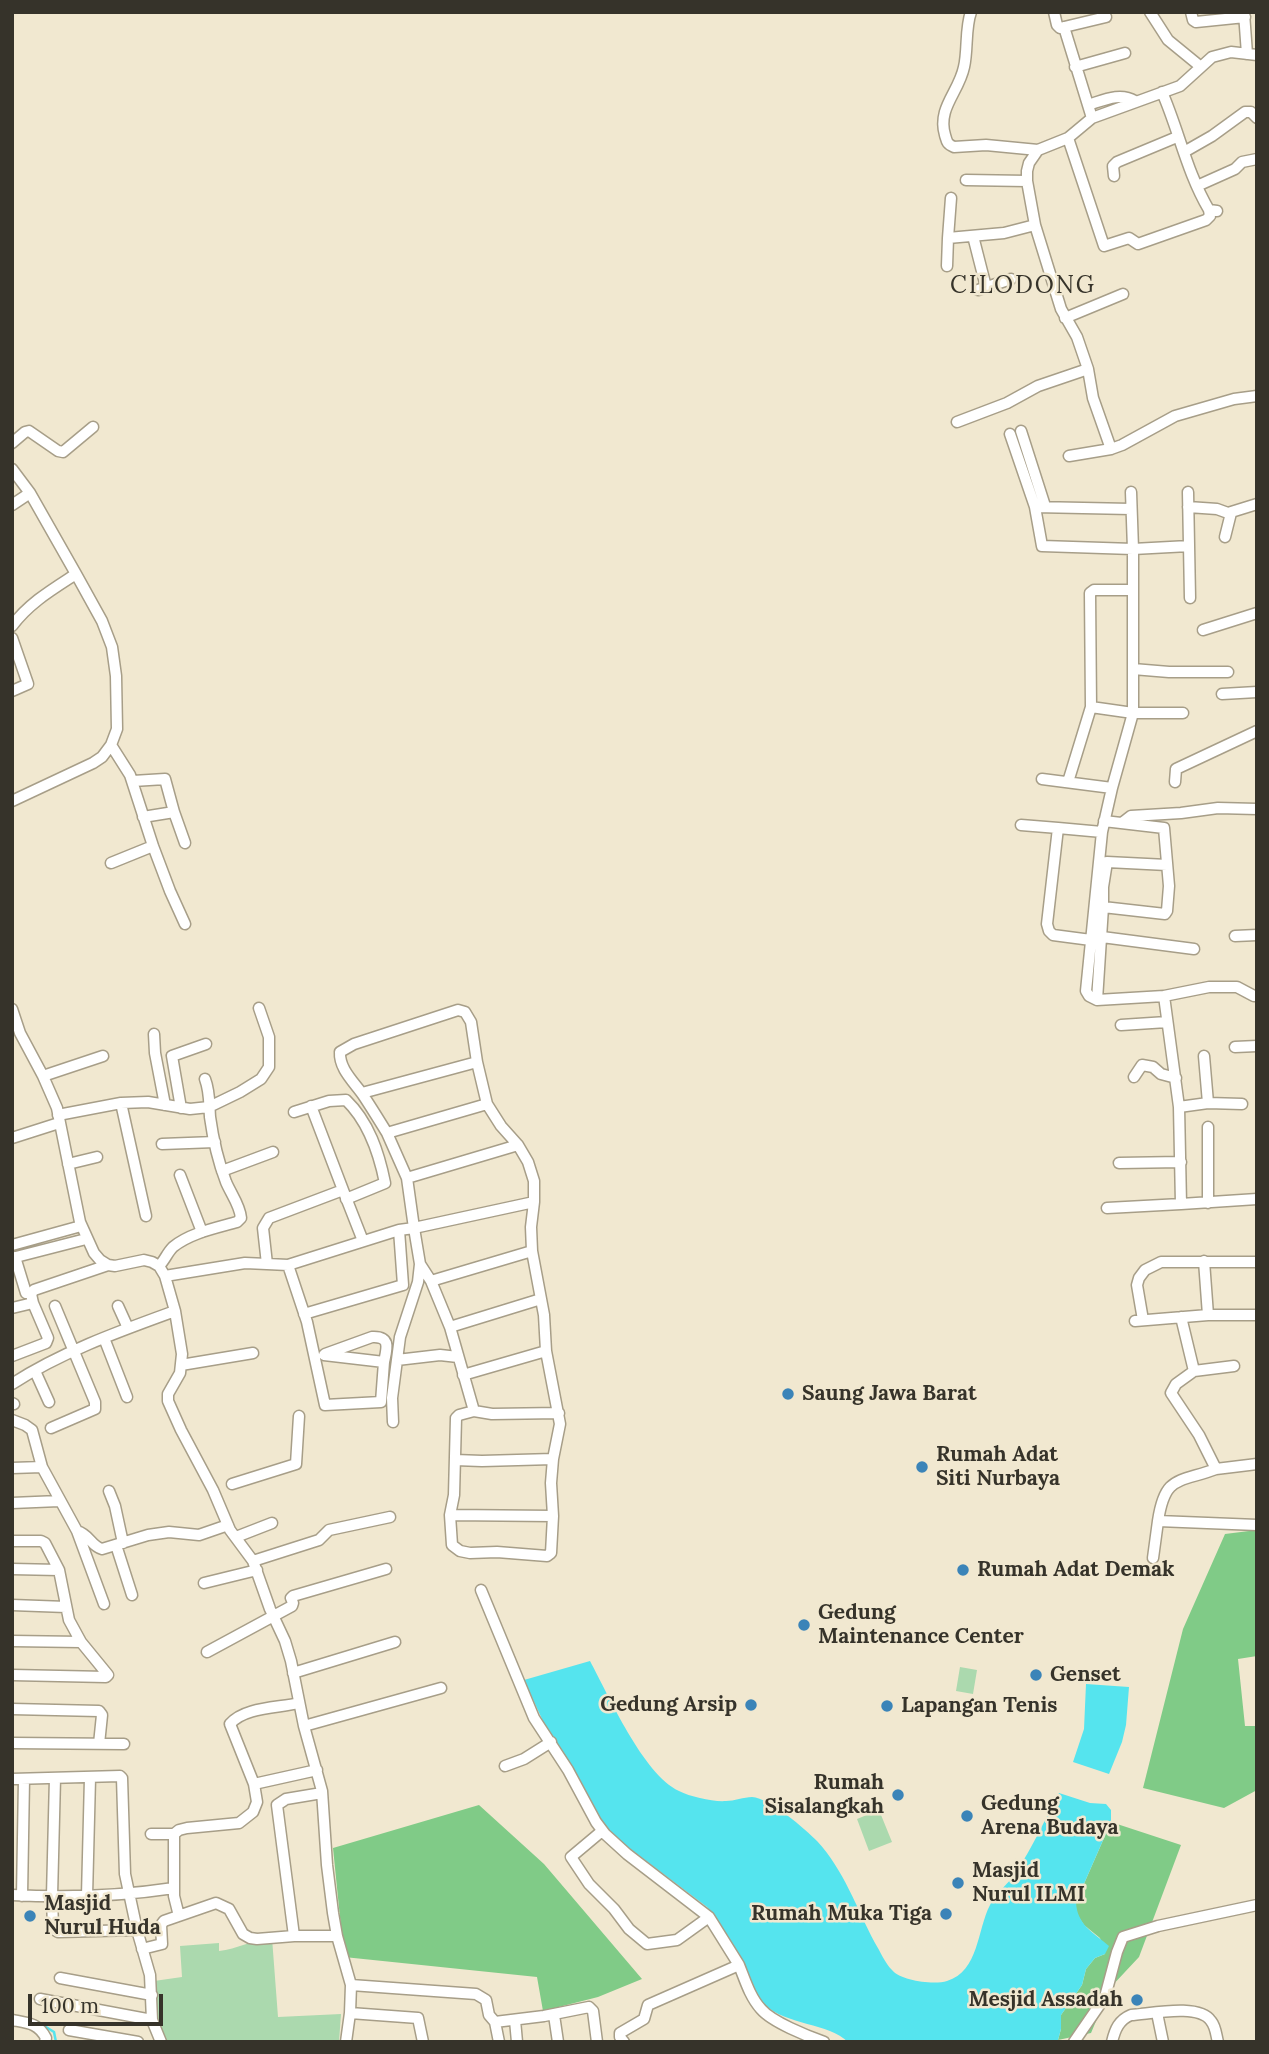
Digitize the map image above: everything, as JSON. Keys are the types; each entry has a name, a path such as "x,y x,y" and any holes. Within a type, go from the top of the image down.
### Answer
{"street":[{"path":"971,12 962,80 947,105 943,119 947,142 954,148 986,145 1038,150 1068,138 1092,118 1185,83 1218,54 1231,52 1252,55 1244,15 1196,22 1191,12"},
{"path":"1054,12 1058,28 1106,17"},
{"path":"1150,12 1168,40 1201,67"},
{"path":"1064,27 1092,118"},
{"path":"1076,67 1125,53"},
{"path":"1068,138 1102,244 1105,246 1130,238 1138,244 1209,218 1213,211 1197,186 1162,92"},
{"path":"1088,105 1120,96 1135,101"},
{"path":"1184,152 1245,112 1251,112 1257,118"},
{"path":"1114,176 1113,166 1117,162 1177,137"},
{"path":"1038,150 1027,171 1035,225 1065,318 1077,337 1088,369 1093,398 1111,449"},
{"path":"1197,186 1235,169 1242,162 1257,159"},
{"path":"966,180 1027,181"},
{"path":"947,266 951,198"},
{"path":"948,238 1003,233 1035,225"},
{"path":"973,236 982,289 1011,279"},
{"path":"1065,318 1123,294"},
{"path":"957,422 1007,403 1038,386 1088,369"},
{"path":"1069,456 1111,449 1175,416 1234,399 1257,396"},
{"path":"12,443 28,431 62,452 93,427"},
{"path":"1016,433 1040,506 1040,542 1045,548 1133,549 1189,545"},
{"path":"12,469 30,493 107,632 115,661 117,729 111,745 102,757 12,801"},
{"path":"1131,492 1133,713 1102,832 1096,939 1097,1000 1164,996 1209,987 1237,987 1257,996"},
{"path":"1188,492 1190,598"},
{"path":"12,505 30,493"},
{"path":"1188,507 1231,513 1257,505"},
{"path":"1040,506 1131,509"},
{"path":"1225,537 1231,513"},
{"path":"12,625 39,599 76,574"},
{"path":"1068,782 1091,707 1090,593 1094,590 1132,590"},
{"path":"1203,630 1257,613"},
{"path":"12,638 28,684 12,691"},
{"path":"1133,668 1228,672"},
{"path":"1222,694 1257,692"},
{"path":"1091,707 1133,713 1183,713"},
{"path":"1175,782 1176,769 1257,732"},
{"path":"111,745 125,764 153,846 185,924"},
{"path":"132,782 165,779 185,843"},
{"path":"1042,779 1112,788"},
{"path":"1122,823 1131,816 1217,808 1257,808"},
{"path":"143,817 174,812"},
{"path":"1103,907 1165,914 1169,886 1164,828 1104,821"},
{"path":"1021,825 1102,832"},
{"path":"1058,828 1047,923 1053,935 1194,948"},
{"path":"111,863 153,846"},
{"path":"1096,939 1103,907 1107,862 1167,865"},
{"path":"1235,936 1257,935"},
{"path":"1164,996 1179,1107 1181,1204"},
{"path":"12,1138 59,1119 121,1103 148,1102 181,1108 209,1107 240,1092 266,1074 269,1067 269,1037 259,1008"},
{"path":"12,1010 16,1030 43,1076 59,1119 81,1226 94,1253 107,1265"},
{"path":"393,1422 393,1398 403,1324 418,1282 420,1264 407,1178 387,1133 348,1076 339,1057 343,1049 458,1010 465,1012 471,1022 487,1104 532,1170 532,1251 541,1299 547,1351 559,1413 560,1424 557,1447 552,1459 551,1553 544,1556 454,1549 450,1542 450,1515 454,1495 456,1418 474,1411 492,1414 559,1413"},
{"path":"1121,1025 1167,1022"},
{"path":"155,1034 155,1052 165,1105"},
{"path":"181,1108 172,1056 206,1044"},
{"path":"1235,1048 1257,1046"},
{"path":"43,1076 103,1056"},
{"path":"1205,1056 1208,1103"},
{"path":"362,1093 477,1062"},
{"path":"1134,1077 1142,1065 1176,1078"},
{"path":"159,1266 174,1246 202,1232 237,1222 241,1218 239,1207 222,1171 205,1079"},
{"path":"267,1264 263,1228 269,1218 385,1183 380,1156 362,1119 346,1100 328,1101 294,1112"},
{"path":"121,1103 146,1216"},
{"path":"1179,1107 1208,1103 1242,1104"},
{"path":"387,1133 487,1104"},
{"path":"311,1106 363,1241"},
{"path":"1208,1127 1208,1203"},
{"path":"162,1144 215,1142"},
{"path":"407,1178 517,1145"},
{"path":"222,1171 273,1153"},
{"path":"68,1164 97,1157"},
{"path":"1119,1163 1181,1162"},
{"path":"180,1175 202,1232"},
{"path":"1107,1208 1257,1199"},
{"path":"165,1276 244,1262 288,1265 399,1230 534,1202"},
{"path":"12,1245 81,1226"},
{"path":"304,1314 403,1284 399,1230"},
{"path":"26,1293 14,1257 86,1239"},
{"path":"431,1281 532,1251"},
{"path":"12,1356 48,1340 33,1303 31,1294 34,1290 107,1265 144,1260 159,1266 165,1276 175,1311 182,1354 180,1373 168,1394 169,1401 228,1525 255,1566 285,1641 317,1770 322,1793 327,1865 337,1936 351,1985 346,2042"},
{"path":"1204,1261 1208,1315"},
{"path":"1257,1262 1161,1262 1145,1270 1137,1285 1139,1320 1257,1315"},
{"path":"420,1264 431,1281 450,1326 474,1411"},
{"path":"288,1265 319,1356 325,1405 381,1402 388,1345 385,1339 380,1336 372,1337 319,1356"},
{"path":"450,1326 541,1299"},
{"path":"12,1308 33,1303"},
{"path":"51,1428 86,1415 94,1409 95,1402 55,1306"},
{"path":"118,1306 128,1328"},
{"path":"12,1384 104,1338 175,1311"},
{"path":"1181,1317 1194,1371"},
{"path":"104,1338 127,1397"},
{"path":"463,1375 547,1351"},
{"path":"181,1365 253,1353"},
{"path":"397,1360 440,1355 458,1357"},
{"path":"319,1356 384,1362"},
{"path":"1216,1469 1194,1426 1171,1393 1176,1384 1194,1371 1234,1366"},
{"path":"35,1371 49,1402"},
{"path":"232,1484 296,1464 299,1416"},
{"path":"12,1420 25,1424 32,1430 42,1467 59,1501 80,1532 96,1548 102,1549 169,1532 199,1535 228,1525"},
{"path":"454,1460 552,1459"},
{"path":"1153,1558 1160,1506 1169,1486 1182,1479 1216,1469 1257,1464"},
{"path":"12,1468 42,1467"},
{"path":"109,1491 115,1506 119,1544 132,1595"},
{"path":"12,1503 59,1501"},
{"path":"450,1515 553,1516"},
{"path":"204,1583 319,1540 329,1530 390,1517"},
{"path":"1158,1521 1257,1525"},
{"path":"236,1537 272,1523"},
{"path":"80,1532 104,1604"},
{"path":"12,1541 43,1542 59,1570 69,1620 81,1642 108,1674 106,1677 12,1675"},
{"path":"12,1569 59,1570"},
{"path":"208,1651 292,1606 293,1596 386,1569"},
{"path":"481,1590 534,1718 551,1742 602,1831 627,1854 709,1917 739,1965 747,1986 762,2011 803,2035 824,2042"},
{"path":"12,1605 66,1607"},
{"path":"12,1641 81,1642"},
{"path":"293,1673 395,1642"},
{"path":"304,1726 441,1688"},
{"path":"151,1833 174,1834 187,1828 239,1823 253,1812 257,1802 254,1784 230,1724 238,1717 255,1711 299,1703"},
{"path":"12,1709 99,1711 102,1715 99,1744"},
{"path":"505,1766 524,1759 551,1742"},
{"path":"12,1743 124,1744"},
{"path":"254,1784 317,1770"},
{"path":"55,1778 52,1896 52,1923 55,1931 137,1930"},
{"path":"87,1896 90,1778"},
{"path":"12,1779 122,1778 125,1874 135,1892 137,1930 150,1975 152,2020 161,2042"},
{"path":"24,1779 17,1896 87,1896 174,1888"},
{"path":"294,1936 277,1805 286,1799 322,1793"},
{"path":"602,1831 571,1857 586,1881 614,1909 629,1929 647,1944 677,1940 709,1917"},
{"path":"174,1834 174,1896 179,1916"},
{"path":"142,1949 162,1944 162,1922 216,1903 229,1909 246,1936 257,1939 337,1936"},
{"path":"1074,2042 1105,1997 1117,1952 1126,1935 1257,1905"},
{"path":"624,2042 619,2034 621,2031 644,2019 649,2005 739,1965"},
{"path":"60,1978 152,1995"},
{"path":"351,1985 476,1994 485,1998 489,2015 495,2022 499,2042"},
{"path":"40,1999 152,2020"},
{"path":"495,2022 554,2015 589,2007 593,2011 597,2042"},
{"path":"1112,2042 1113,2034 1123,2018 1131,2015 1188,2011 1204,2014 1210,2019 1218,2042"},
{"path":"350,2012 418,2018 423,2042"},
{"path":"1157,2013 1163,2042"},
{"path":"554,2015 558,2042"},
{"path":"12,2020 34,2024 43,2032 45,2042"},
{"path":"515,2020 517,2042"},
{"path":"69,2031 138,2042"}],"green space":[{"path":"1257,1530 1257,1656 1238,1659 1245,1726 1257,1726 1257,1790 1224,1808 1143,1788 1183,1629 1225,1534"},
{"path":"960,1667 977,1670 973,1694 956,1691"},
{"path":"479,1805 544,1864 642,1979 598,1997 543,2011 537,1977 344,1957 333,1848"},
{"path":"879,1810 892,1842 869,1851 857,1819"},
{"path":"1111,1822 1181,1845 1139,1957 1110,1988 1091,2033 1058,2040 1061,2015 1082,1985 1086,1969 1095,1958 1105,1954 1100,1938 1084,1925 1076,1913 1076,1902"},
{"path":"272,1938 278,2017 341,2014 339,2042 165,2042 154,2018 154,1981 182,1977 180,1946 219,1943 219,1951"}],"water":[{"path":"590,1661 628,1733 640,1752 666,1782 679,1791 709,1800 729,1801 752,1797 759,1799 787,1815 817,1841 842,1877 887,1964 896,1974 910,1979 926,1982 947,1981 958,1976 965,1968 976,1949 990,1905 1022,1862 1059,1793 1090,1803 1106,1804 1111,1810 1111,1822 1076,1902 1079,1917 1109,1946 1105,1954 1095,1958 1086,1969 1082,1985 1061,2015 1058,2040 848,2042 830,2031 784,2017 765,2005 753,1988 728,1937 707,1907 616,1838 603,1825 548,1732 524,1680"},
{"path":"1086,1684 1129,1687 1126,1725 1109,1774 1073,1762 1084,1729"}],"waterway":[{"path":"32,2020 54,2032 56,2042"}],"place":[{"name":"Saung Jawa Barat","path":"788,1394"},
{"name":"Rumah Adat Siti Nurbaya","path":"922,1467"},
{"name":"Rumah Adat Demak","path":"963,1570"},
{"name":"Gedung Maintenance Center","path":"804,1625"},
{"name":"Genset","path":"1036,1675"},
{"name":"Gedung Arsip","path":"751,1705"},
{"name":"Lapangan Tenis","path":"887,1706"},
{"name":"Rumah Sisalangkah","path":"898,1795"},
{"name":"Gedung Arena Budaya","path":"967,1816"},
{"name":"Masjid Nurul ILMI","path":"958,1883"},
{"name":"Rumah Muka Tiga","path":"946,1914"},
{"name":"Masjid Nurul Huda","path":"30,1916"},
{"name":"Mesjid Assadah","path":"1137,2000"}],"district":[{"name":"CILODONG","path":"1023,286"}]}
